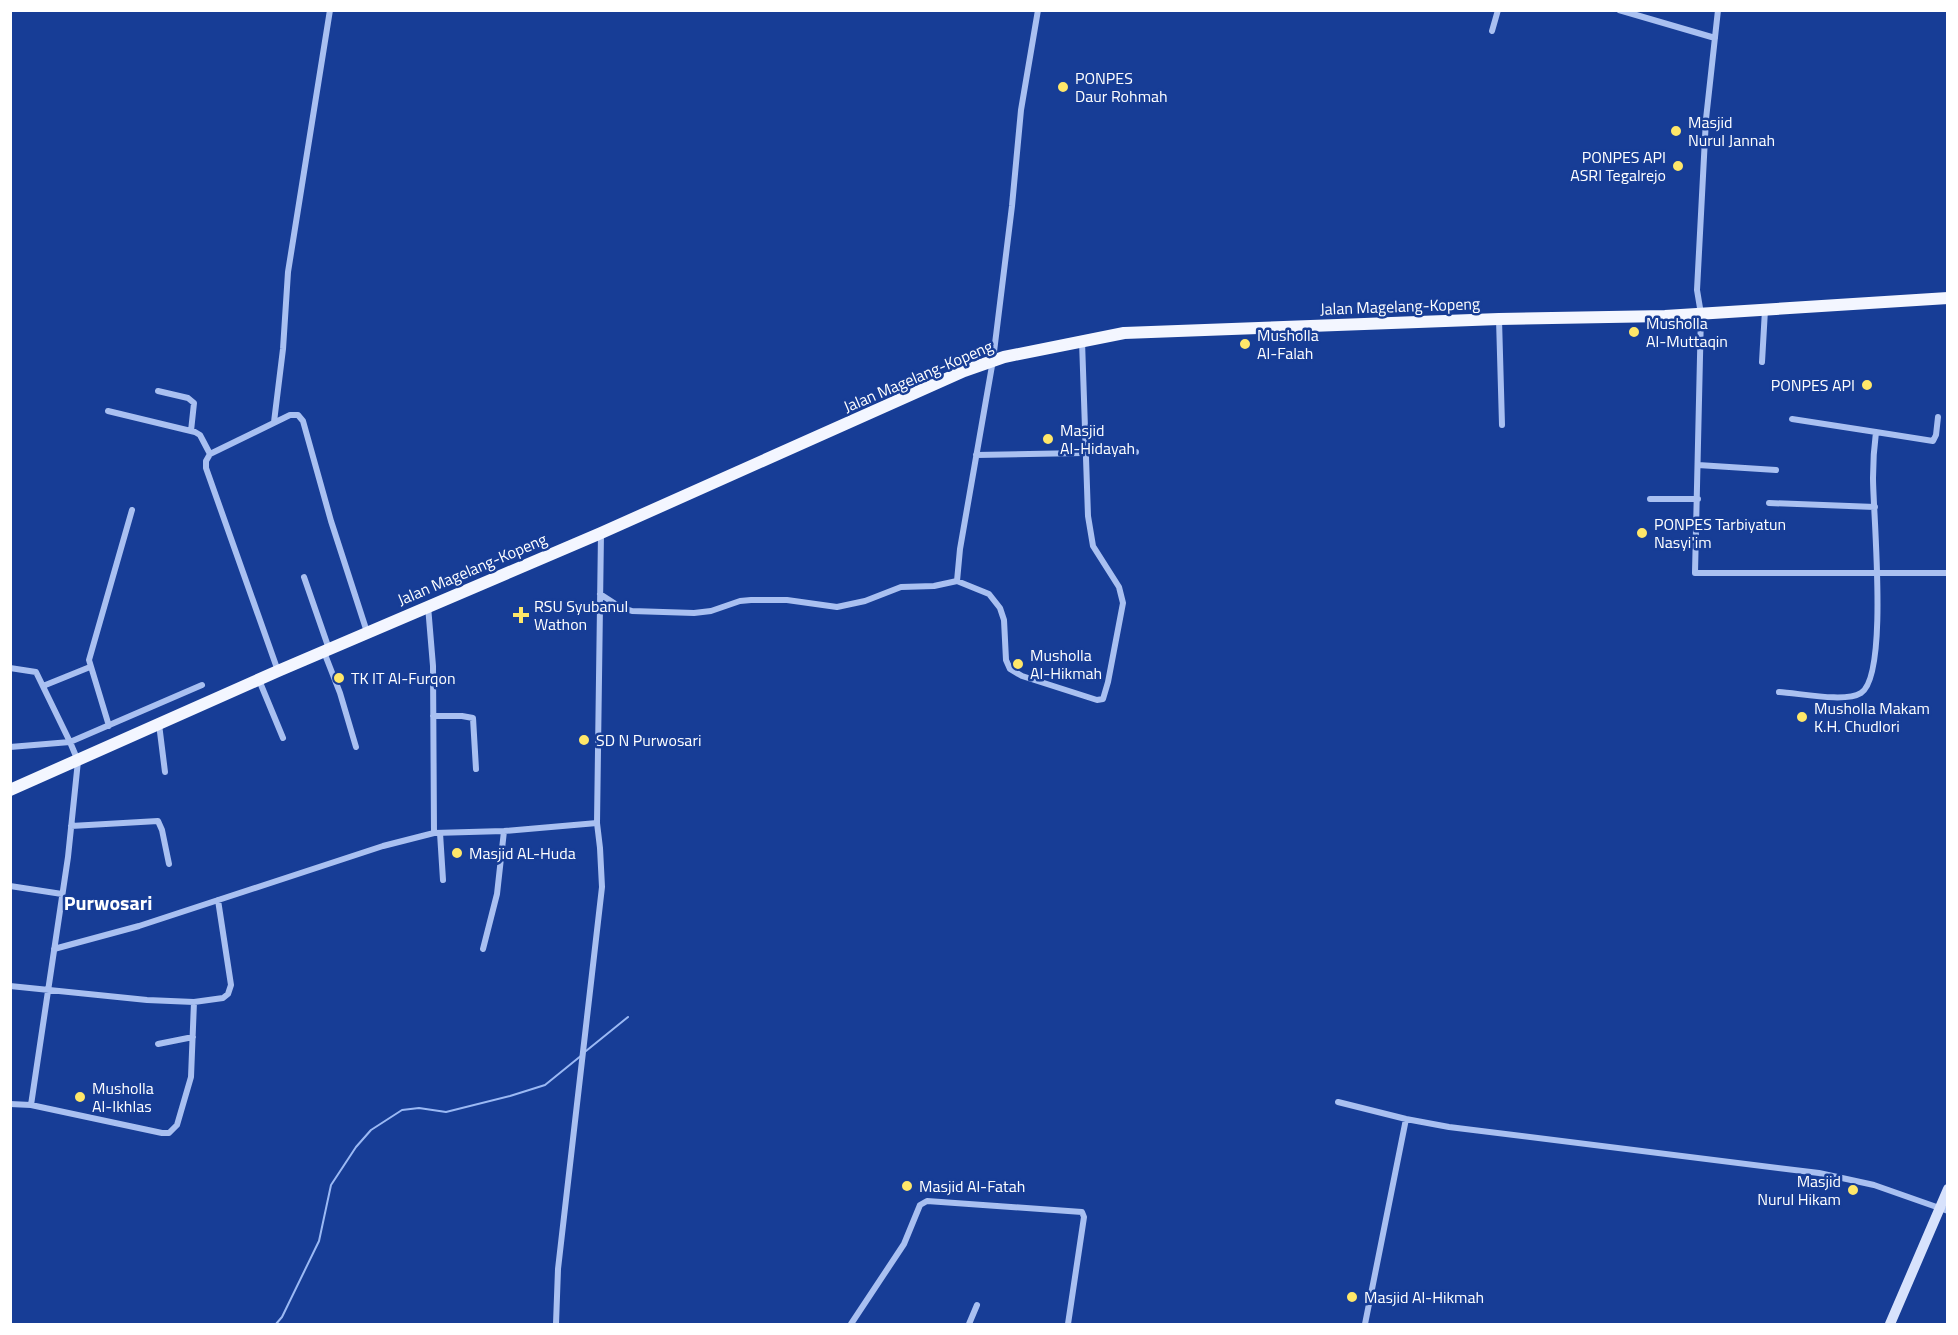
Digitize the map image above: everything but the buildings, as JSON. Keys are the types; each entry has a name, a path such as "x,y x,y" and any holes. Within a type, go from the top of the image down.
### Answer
{"main road":[{"name":"Jalan Magelang-Kopeng","path":"10,790 428,605 601,532 993,360 1124,333 1499,319 1665,316 1947,298"}],"street":[{"path":"274,422 283,349 288,272 330,10"},
{"path":"957,581 960,549 993,360 1021,110 1038,10"},
{"path":"1492,31 1498,10"},
{"path":"1619,10 1715,38"},
{"path":"1718,10 1705,142 1698,290 1701,314 1696,574 1947,573"},
{"path":"1762,362 1765,309"},
{"path":"1499,319 1502,425"},
{"path":"600,594 620,607 632,611 694,613 711,611 740,601 751,600 787,600 837,606 865,601 901,587 934,586 957,581 989,594 1000,609 1004,620 1006,660 1010,669 1022,676 1097,700 1103,699 1123,603 1119,588 1093,546 1088,516 1082,340"},
{"path":"158,391 192,400 194,403 191,431"},
{"path":"108,411 191,431 200,435 210,454"},
{"path":"278,671 206,468 206,461 210,454 294,413 303,421 331,520 367,632"},
{"path":"1792,420 1933,441 1938,417"},
{"path":"1779,692 1848,698 1864,691 1873,672 1878,573 1873,462 1876,432"},
{"path":"976,455 1136,452"},
{"path":"1698,465 1776,470"},
{"path":"1650,499 1698,499"},
{"path":"1769,503 1875,507"},
{"path":"109,726 90,667 90,651 132,510"},
{"path":"556,1324 558,1269 602,886 597,822 601,532"},
{"path":"304,577 356,747"},
{"path":"428,605 433,666 437,833 443,880"},
{"path":"43,686 90,667"},
{"path":"10,668 36,672 78,761 62,894 31,1105"},
{"path":"258,680 283,738"},
{"path":"10,747 70,742 202,685"},
{"path":"433,716 473,718 476,770"},
{"path":"159,724 165,772"},
{"path":"71,826 156,820 160,826 169,864"},
{"path":"54,949 139,926 383,846 437,833 504,831 597,822"},
{"path":"483,949 497,894 504,831"},
{"path":"10,886 62,894"},
{"path":"10,986 147,1000 194,1002 223,998 230,990 218,900"},
{"path":"10,1104 31,1105 169,1133 177,1125 191,1077 194,1002"},
{"path":"158,1044 193,1037"},
{"path":"1338,1102 1449,1127 1819,1173 1874,1185 1944,1209"},
{"path":"1365,1324 1406,1119"},
{"path":"1890,1324 1944,1209 1947,1189"},
{"path":"852,1324 904,1244 920,1204 927,1201 1082,1212 1084,1217 1068,1324"},
{"path":"969,1324 977,1305"}],"waterway":[{"path":"586,1051 628,1017"},
{"path":"276,1324 282,1317 319,1241 331,1185 356,1147 371,1130 402,1110 419,1108 446,1112 545,1085 582,1055"}],"place":[{"name":"PONPES Daur Rohmah","path":"1063,87"},
{"name":"Masjid Nurul Jannah","path":"1676,131"},
{"name":"PONPES API ASRI Tegalrejo","path":"1678,166"},
{"name":"Musholla Al-Muttaqin","path":"1634,332"},
{"name":"Musholla Al-Falah","path":"1245,344"},
{"name":"PONPES API","path":"1867,385"},
{"name":"Masjid Al-Hidayah","path":"1048,439"},
{"name":"PONPES Tarbiyatun Nasyi'im","path":"1642,533"},
{"name":"RSU Syubanul Wathon","path":"521,615"},
{"name":"Musholla Al-Hikmah","path":"1018,664"},
{"name":"TK IT Al-Furqon","path":"339,678"},
{"name":"Musholla Makam K.H. Chudlori","path":"1802,717"},
{"name":"SD N Purwosari","path":"584,740"},
{"name":"Masjid AL-Huda","path":"457,853"},
{"name":"Musholla Al-Ikhlas","path":"80,1097"},
{"name":"Masjid Al-Fatah","path":"907,1186"},
{"name":"Masjid Nurul Hikam","path":"1853,1190"},
{"name":"Masjid Al-Hikmah","path":"1352,1297"}],"district":[{"name":"Purwosari","path":"108,903"}]}
